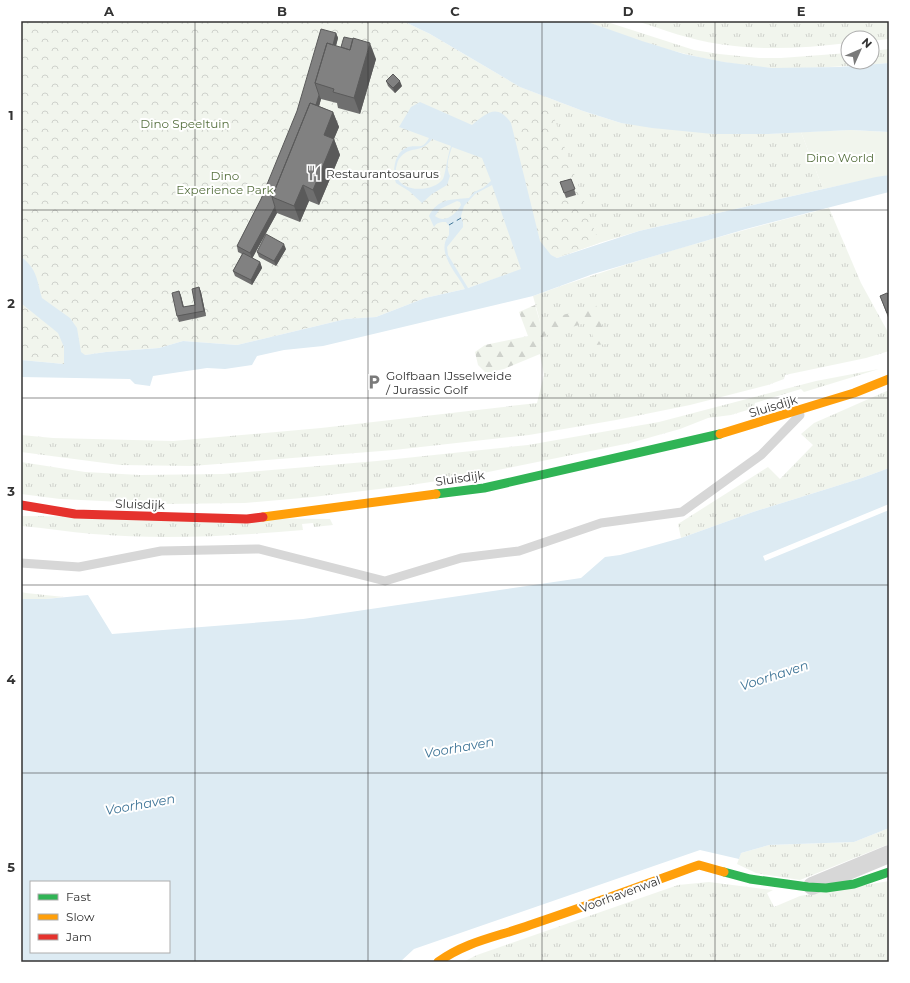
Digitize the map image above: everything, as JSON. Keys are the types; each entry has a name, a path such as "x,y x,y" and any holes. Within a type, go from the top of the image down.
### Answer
{"street":[{"name":"Sluisdijk","path":"21,506 75,514 247,519 484,488 728,432 854,393 889,378"},
{"path":"808,887 889,854"},
{"name":"Voorhavenwal","path":"438,962 449,954 469,944 529,926 699,865 750,879 808,887 838,887 854,884 889,872"}],"lane":[{"path":"21,563 79,567 161,550 259,549 385,581 461,558 519,551 601,523 682,512 761,455 808,407"}],"green space":[{"name":"Dino Experience Park","path":"21,21 403,21 430,34 520,87 547,98 599,243 465,289 425,298 376,317 346,319 237,345 183,341 159,348 85,355 64,364 21,360"},
{"path":"403,21 520,87 583,111 621,123 767,134 801,132 823,189 639,231 557,258"},
{"path":"585,21 604,21 694,50 719,54 759,58 781,58 840,54 840,66 769,68 743,65 703,58 662,48"},
{"path":"637,21 889,21 889,39 880,40 880,30 840,30 840,44 784,48 751,48 719,44 678,34"},
{"path":"889,49 889,63 880,64 880,50"},
{"name":"Dino World","path":"851,130 889,132 889,175 823,189 801,132"},
{"path":"829,208 861,283 889,334 889,351 866,358 785,375 784,379 768,385 690,405 529,435 394,450 192,466 120,465 21,452 21,435 53,438 173,441 321,428 537,403 544,375 540,354 544,336 533,296 680,248"},
{"path":"535,305 540,322 596,305 607,344 596,345 588,322 544,336 540,354 504,369 486,373 478,365 475,352 485,345 528,336 519,312"},
{"path":"879,369 804,392 801,389 755,403 754,408 731,415 708,418 680,429 630,443 464,477 404,486 313,497 245,503 164,504 60,499 21,494 21,462 85,472 140,475 223,474 377,461 528,445 659,422 816,381"},
{"path":"889,390 889,468 862,478 753,512 681,538 678,524 768,467 780,479 813,445 801,434 814,423"},
{"path":"21,516 330,519 333,525 314,527 313,523 302,524 303,530 251,534 146,537 93,534 21,526"},
{"path":"21,592 26,593 64,597 21,599"},
{"path":"889,828 889,844 800,880 756,873 737,864 741,853 769,845 854,842"},
{"path":"889,881 889,962 463,962 477,955 678,885 709,882 773,890 767,893 774,907 800,896"}],"water":[{"path":"403,21 585,21 684,54 724,62 772,68 840,67 840,70 880,70 880,64 889,63 889,132 851,130 768,134 713,134 652,128 621,123 583,111 520,87 430,34"},
{"path":"420,102 472,125 482,117 492,112 501,113 506,117 511,123 540,241 551,255 557,258 639,231 876,177 889,175 889,192 746,229 593,274 533,296 323,346 284,350 257,356 252,365 225,369 207,368 153,376 150,386 135,384 130,379 21,377 21,360 64,364 64,347 58,333 22,304 21,257 33,270 42,298 70,318 77,328 81,352 85,355 159,348 183,341 237,345 346,319 376,317 425,298 465,289 449,262 444,248 445,242 449,235 449,226 446,222 442,222 438,223 434,227 429,216 441,203 469,198 474,192 483,188 491,181 482,158 452,147 448,162 450,176 447,185 432,194 422,203 409,191 396,183 394,168 397,157 403,149 411,146 422,146 429,138 399,127 411,107","holes":["432,139 451,146 443,179 438,184 423,189 407,186 401,182 397,176 396,168 398,160 403,154 423,147","492,185 521,269 468,288 448,255 447,247 463,227 461,216 464,206 475,194","457,201 460,202 461,205 453,215 443,219 435,216 440,209"]},
{"name":"Voorhaven","path":"889,468 889,828 854,842 769,845 741,853 739,859 700,850 414,949 400,962 21,962 21,599 46,599 88,595 112,634 303,619 581,578 605,557 620,555 681,538 753,512 862,478"}],"pier":[{"path":"889,504 889,510 765,561 763,556"}],"building":[{"path":"321,29 336,33 333,45 327,43 315,83 319,95 316,105 310,103 272,197 275,207 250,253 237,246 261,199 297,111"},
{"path":"344,37 353,39 350,50 341,47"},
{"path":"353,38 370,43 354,98 333,92 334,89 315,83 327,43 350,50"},
{"path":"393,74 400,81 393,88 386,81"},
{"path":"310,103 333,112 324,135 334,139 313,190 303,185 294,206 272,197"},
{"path":"571,179 575,189 564,193 560,182"},
{"path":"266,234 284,244 274,261 257,252"},
{"path":"243,253 260,262 251,280 233,271"},
{"path":"199,287 204,311 177,316 172,293 179,291 183,307 195,305 192,289"},
{"path":"887,293 889,294 889,312 887,313 880,296"}],"ferry route":[{"path":"449,225 461,218"}],"traffic: fast":[{"path":"436,494 484,488 720,434"},
{"path":"724,872 750,879 826,888 854,884 889,872"}],"traffic: slow":[{"path":"720,434 854,393 889,379"},
{"path":"263,517 436,494"},
{"path":"438,962 471,944 573,910 699,865 724,872"}],"traffic: jam":[{"path":"21,505 75,514 247,519 263,517"}],"place":[{"name":"Restaurantosaurus","path":"314,173"},
{"name":"Golfbaan IJsselweide / Jurassic Golf","path":"374,382"}],"park label":[{"name":"Dino Speeltuin","path":"185,123"}]}
